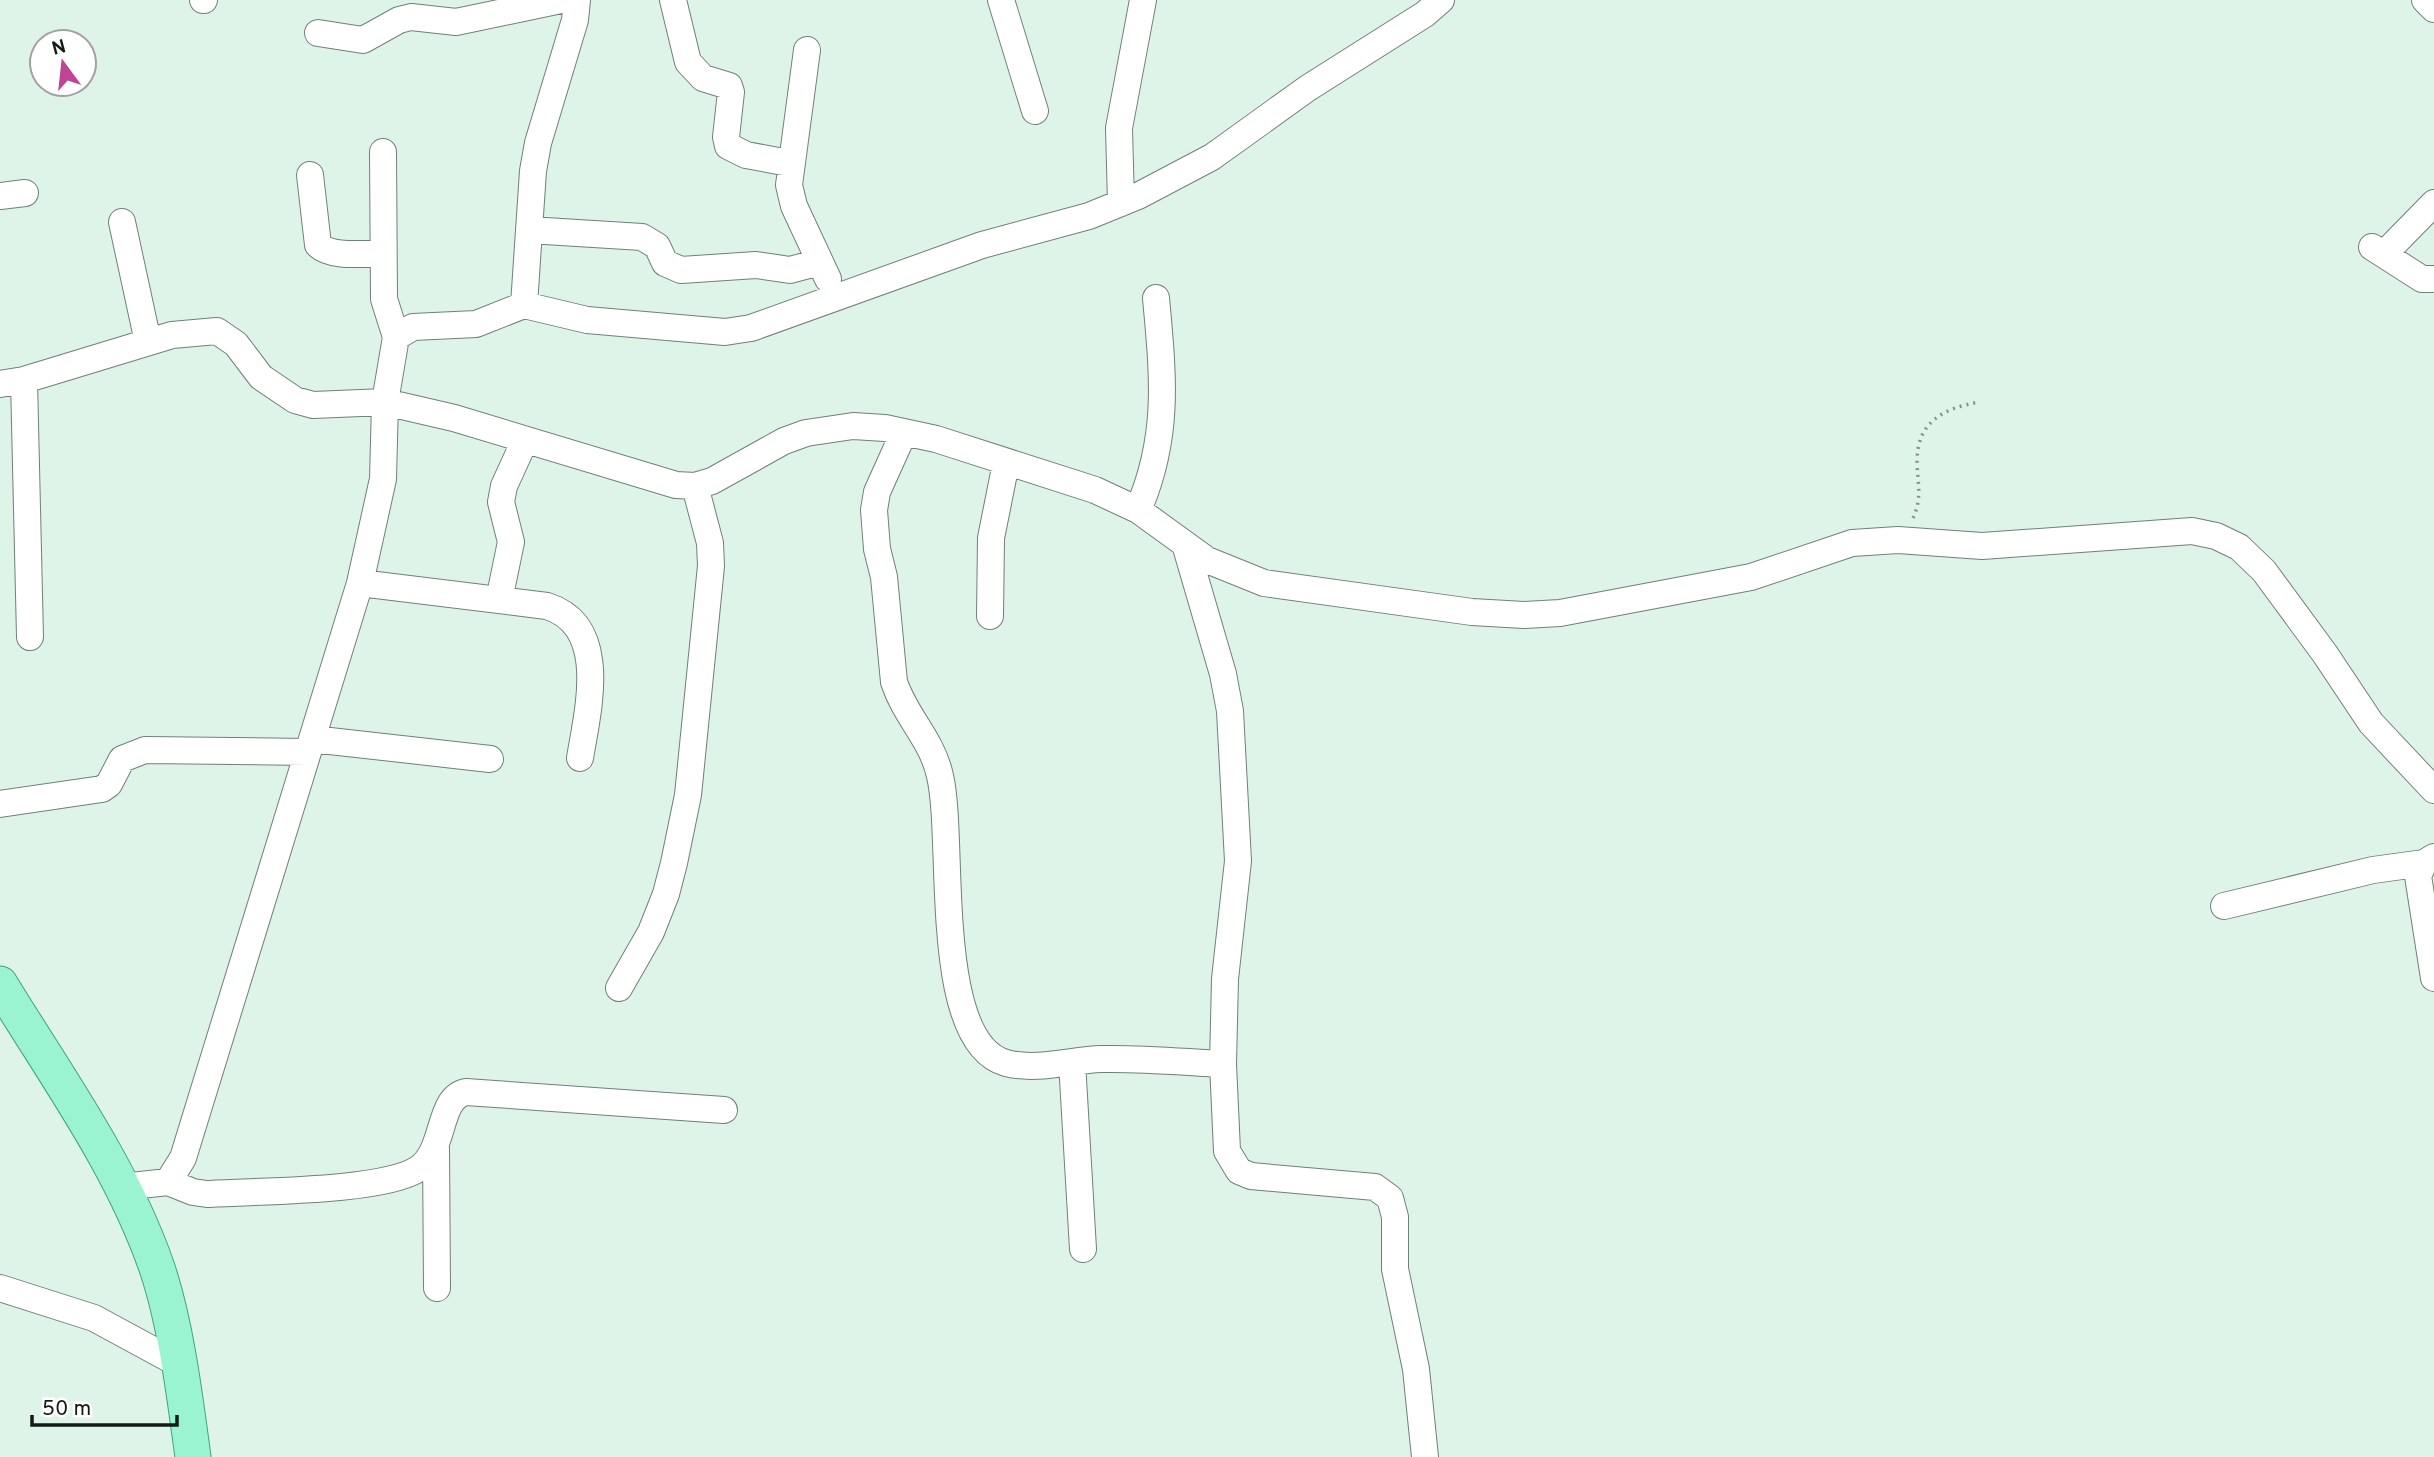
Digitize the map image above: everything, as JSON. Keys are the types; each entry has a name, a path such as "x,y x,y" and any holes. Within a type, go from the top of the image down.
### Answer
{"main road":[{"path":"0,984 99,1145 122,1187 157,1268 193,1457"}],"street":[{"path":"318,33 363,40 399,20 411,17 456,22 561,0"},
{"path":"524,305 538,143 572,32 578,0"},
{"path":"673,0 688,62 703,78 723,83 732,92 726,137 728,146 747,155 789,163"},
{"path":"1001,0 1035,111"},
{"path":"1121,203 1119,128 1143,0"},
{"path":"394,344 412,327 476,324 524,305 587,320 724,332 751,328 982,245 1089,216 1121,203 1212,157 1308,89 1425,14 1441,0"},
{"path":"2425,0 2434,9"},
{"path":"807,50 789,163 789,185 794,206 836,296"},
{"path":"168,1182 183,1158 360,583 383,479 386,395 394,344 384,299 383,152"},
{"path":"310,175 318,245 323,250 336,252 383,254"},
{"path":"2434,202 2378,251 2422,279 2434,279"},
{"path":"122,222 148,342"},
{"path":"529,230 642,237 657,246 666,263 681,270 756,265 790,270 820,262"},
{"path":"1138,510 1156,458 1163,412 1156,298"},
{"path":"30,637 12,382 148,342 199,331 218,331 236,344 261,377 295,400 313,405 386,395 676,485 695,486 730,474 785,441 806,433 853,426 936,439 1095,490 1138,510 1185,544 1230,571 1264,583 1472,612 1524,615 1560,613 1751,577 1852,543 1898,540 1982,546 2192,531 2216,536 2239,547 2263,571 2325,654 2371,723 2434,790"},
{"path":"904,432 877,492 874,527 884,577 894,682 900,699 929,742 941,779 947,906 965,1013 971,1032 982,1050 1006,1063 1046,1065 1105,1059 1223,1064"},
{"path":"499,600 511,542 500,502 504,486 525,440"},
{"path":"990,616 991,538 1006,463"},
{"path":"619,988 651,932 666,894 688,794 712,566 710,543 695,486"},
{"path":"1185,544 1215,644 1230,711 1238,861 1225,979 1223,1064 1227,1151 1239,1171 1251,1176 1376,1187 1390,1198 1395,1217 1395,1269 1416,1369 1425,1457"},
{"path":"360,583 561,610 582,631 590,677 580,758"},
{"path":"0,804 102,789 109,784 122,759 145,750 310,745 491,759"},
{"path":"2224,906 2373,870 2429,860"},
{"path":"2429,860 2420,868 2418,883 2434,978"},
{"path":"1072,1062 1083,1250"},
{"path":"437,1288 436,1149 453,1097 466,1092 724,1110"},
{"path":"122,1187 168,1182 193,1192 207,1194 380,1182 420,1168 436,1149"},
{"path":"0,1288 94,1318 177,1363"}],"path":[{"path":"1898,540 1918,507 1918,449 1925,430 1947,409 1980,402"}]}
